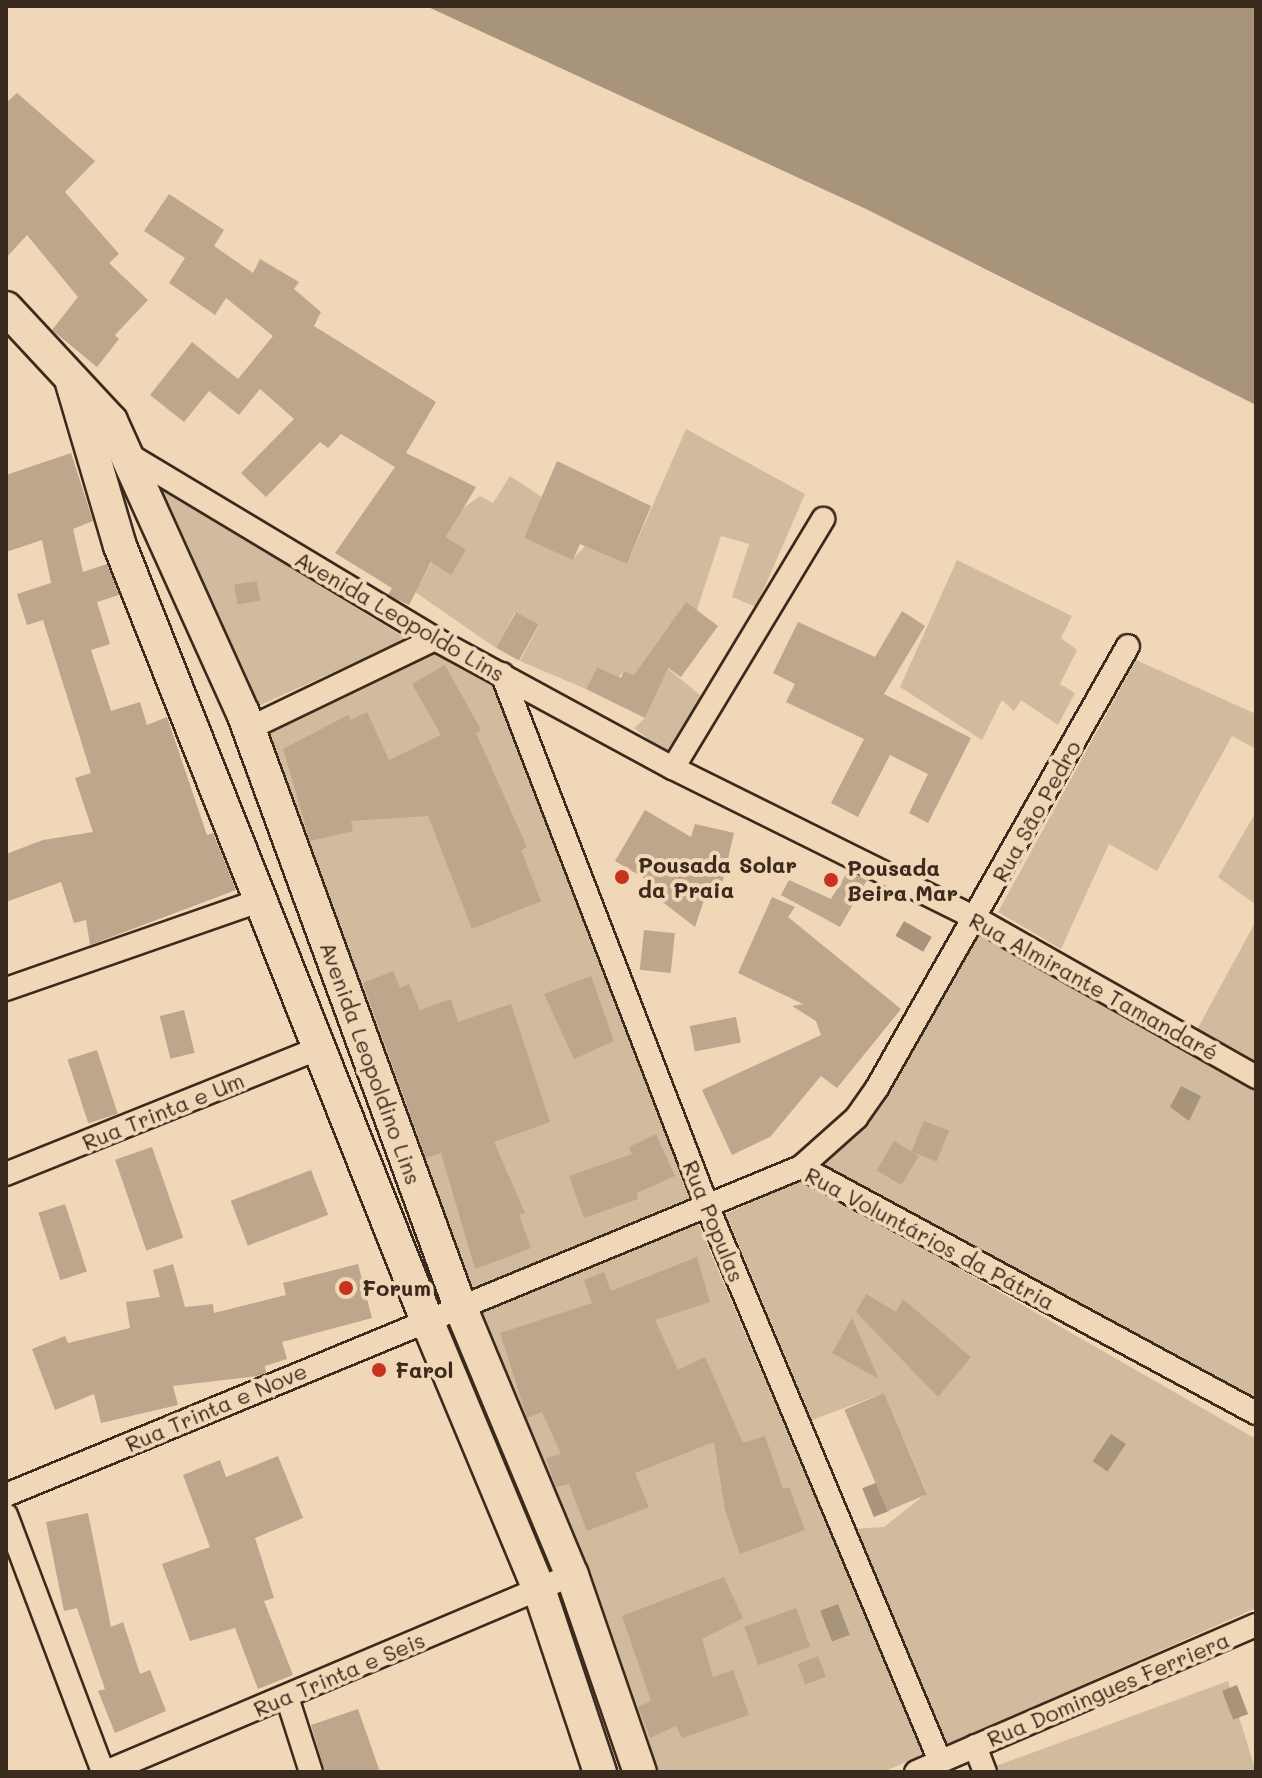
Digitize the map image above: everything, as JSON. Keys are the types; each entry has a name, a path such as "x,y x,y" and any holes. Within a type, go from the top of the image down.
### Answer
{"main road":[{"name":"Avenida Leopoldino Lins","path":"6,308 69,372 111,421 131,456 250,728 459,1304 572,1575 640,1772"},
{"name":"Avenida Leopoldino Lins","path":"69,372 120,546 426,1318 539,1589 600,1772"},
{"path":"173,676 219,657"}],"street":[{"name":"Avenida Leopoldo Lins","path":"131,456 435,639 673,768"},
{"path":"673,768 823,519"},
{"path":"250,728 435,639"},
{"name":"Rua São Pedro","path":"801,1167 856,1118 977,919 1128,646"},
{"name":"Rua Populas","path":"502,674 706,1203 940,1761"},
{"name":"Rua Almirante Tamandaré","path":"673,768 977,919 1256,1077"},
{"path":"6,989 262,900"},
{"name":"Rua Trinta e Um","path":"6,1174 319,1048"},
{"name":"Rua Voluntários da Pátria","path":"459,1304 801,1167 1256,1413"},
{"name":"Rua Trinta e Nove","path":"6,1495 459,1304"},
{"path":"6,1515 105,1772"},
{"name":"Rua Trinta e Seis","path":"105,1772 572,1575"},
{"name":"Rua Domingues Ferriera","path":"916,1772 1255,1630"},
{"path":"287,1697 311,1772"},
{"path":"975,1746 985,1772"}],"shaded area":[{"path":"426,6 1256,6 1256,405 864,208"},
{"path":"686,429 805,494 756,607 732,597 749,544 721,536 697,610 650,654 705,699 673,758 634,728 645,718 659,687 625,671 618,677 597,667 586,689 520,661 539,625 515,612 496,648 415,592 463,508 480,496 493,503 510,476 542,497 524,538 573,559 585,546 627,564"},
{"path":"151,483 407,639 243,713"},
{"path":"957,560 1072,616 1061,638 1077,650 1060,684 1075,693 1058,725 1021,700 1014,711 1002,700 982,740 900,687"},
{"path":"434,650 497,680 694,1196 466,1291 260,733"},
{"path":"1136,660 1256,714 1256,749 1232,736 1157,871 1109,844 1061,949 998,912"},
{"path":"1256,812 1256,905 1218,877"},
{"path":"904,921 932,937 923,952 896,936"},
{"path":"1256,921 1256,1076 1194,1035"},
{"path":"979,930 1256,1086 1256,1400 814,1164"},
{"path":"1181,1086 1201,1096 1189,1121 1170,1107"},
{"path":"803,1179 1256,1439 1256,1608 947,1745 852,1529 884,1527 927,1493 884,1393 812,1420 726,1214"},
{"path":"696,1218 924,1754 883,1772 654,1772 479,1312"},
{"path":"1111,1434 1126,1444 1107,1471 1093,1461"},
{"path":"878,1482 890,1511 874,1517 862,1488"},
{"path":"838,1604 850,1635 832,1642 820,1611"},
{"path":"1228,1681 1256,1772 998,1772 996,1766"},
{"path":"1237,1685 1248,1714 1233,1720 1222,1691"}],"building":[{"path":"17,93 95,161 65,192 119,254 109,263 148,300 115,335 119,339 97,367 52,330 78,297 27,235 6,258 6,103"},
{"path":"169,194 224,230 214,246 253,273 260,259 299,282 294,289 321,312 314,326 436,402 406,453 476,487 446,537 466,550 451,575 431,562 409,605 388,595 392,588 335,553 395,467 341,434 328,448 320,442 266,497 241,473 294,419 260,389 239,415 209,391 184,422 150,395 192,342 238,379 273,336 226,298 215,315 169,283 185,258 144,231"},
{"path":"71,453 93,521 73,529 83,572 107,564 119,595 97,602 110,644 91,650 111,711 140,702 147,725 167,717 207,835 213,833 236,890 90,945 86,920 74,923 61,882 6,902 6,854 43,840 93,832 75,778 91,773 43,620 27,625 17,594 51,583 42,540 6,552 6,475"},
{"path":"557,461 651,506 627,564 580,544 573,560 524,538"},
{"path":"257,581 260,601 237,604 234,585"},
{"path":"686,602 718,626 681,677 668,668 645,718 586,689 597,667 621,678 624,671 634,675"},
{"path":"902,611 925,626 884,694 971,738 928,823 909,813 928,774 890,755 858,817 831,803 864,739 786,702 795,684 773,673 798,622 875,657"},
{"path":"516,612 539,625 519,660 496,648"},
{"path":"445,665 481,730 476,733 527,847 521,850 541,901 472,929 428,816 351,821 353,831 310,841 283,749 348,715 351,720 367,712 389,760 441,735 412,684"},
{"path":"645,810 691,837 695,824 734,833 721,888 709,885 695,927 660,900 667,892 615,861"},
{"path":"848,871 867,880 840,927 781,895 789,880 831,899"},
{"path":"772,897 795,907 788,917 901,1009 837,1088 821,1076 770,1137 732,1155 702,1090 821,1035 816,1021 792,1006 803,1004 738,973"},
{"path":"644,930 675,933 671,973 640,970"},
{"path":"393,971 400,988 409,984 420,1010 451,999 458,1022 511,1004 550,1122 494,1142 525,1213 519,1215 531,1248 475,1269 441,1153 426,1158 363,983"},
{"path":"591,976 614,1041 574,1059 544,994"},
{"path":"184,1010 195,1053 170,1059 160,1016"},
{"path":"736,1017 741,1043 695,1051 690,1026"},
{"path":"97,1050 118,1114 88,1123 68,1060"},
{"path":"924,1121 949,1131 937,1162 912,1152"},
{"path":"656,1134 675,1176 637,1193 638,1199 584,1218 569,1176 632,1154 629,1147"},
{"path":"894,1141 919,1156 901,1185 876,1170"},
{"path":"152,1147 183,1238 146,1250 115,1160"},
{"path":"311,1170 328,1215 248,1246 231,1201"},
{"path":"65,1204 87,1272 60,1280 38,1213"},
{"path":"697,1257 710,1302 655,1320 678,1370 705,1357 743,1443 765,1436 783,1489 789,1487 805,1530 740,1554 725,1510 714,1442 635,1473 649,1507 587,1531 569,1484 556,1487 546,1458 561,1454 542,1412 527,1418 500,1333 592,1303 584,1280 604,1272 611,1291"},
{"path":"173,1264 185,1307 213,1304 214,1313 286,1295 283,1283 358,1264 372,1318 282,1342 287,1359 265,1366 266,1373 258,1376 173,1386 178,1405 101,1423 94,1394 55,1410 32,1349 65,1336 68,1343 130,1328 126,1302 160,1297 153,1270"},
{"path":"866,1294 896,1312 903,1299 971,1357 938,1397 856,1312"},
{"path":"852,1318 879,1379 832,1353"},
{"path":"884,1393 927,1494 887,1511 844,1410"},
{"path":"278,1456 303,1518 255,1538 274,1598 264,1601 293,1675 258,1689 235,1628 190,1641 162,1564 210,1547 183,1475 220,1460 226,1477"},
{"path":"88,1513 111,1627 123,1622 140,1674 150,1670 166,1711 115,1733 98,1691 105,1689 77,1608 64,1611 46,1522"},
{"path":"724,1577 743,1618 702,1639 713,1677 733,1670 749,1715 682,1738 676,1726 650,1738 638,1707 651,1701 622,1616"},
{"path":"796,1608 810,1647 758,1665 744,1627"},
{"path":"818,1656 826,1677 805,1684 797,1664"},
{"path":"358,1709 380,1772 325,1772 311,1725"}],"place":[{"name":"Pousada Solar da Praia","path":"622,877"},
{"name":"Pousada Beira Mar","path":"831,880"},
{"name":"Forum","path":"346,1288"},
{"name":"Farol","path":"379,1370"}]}
